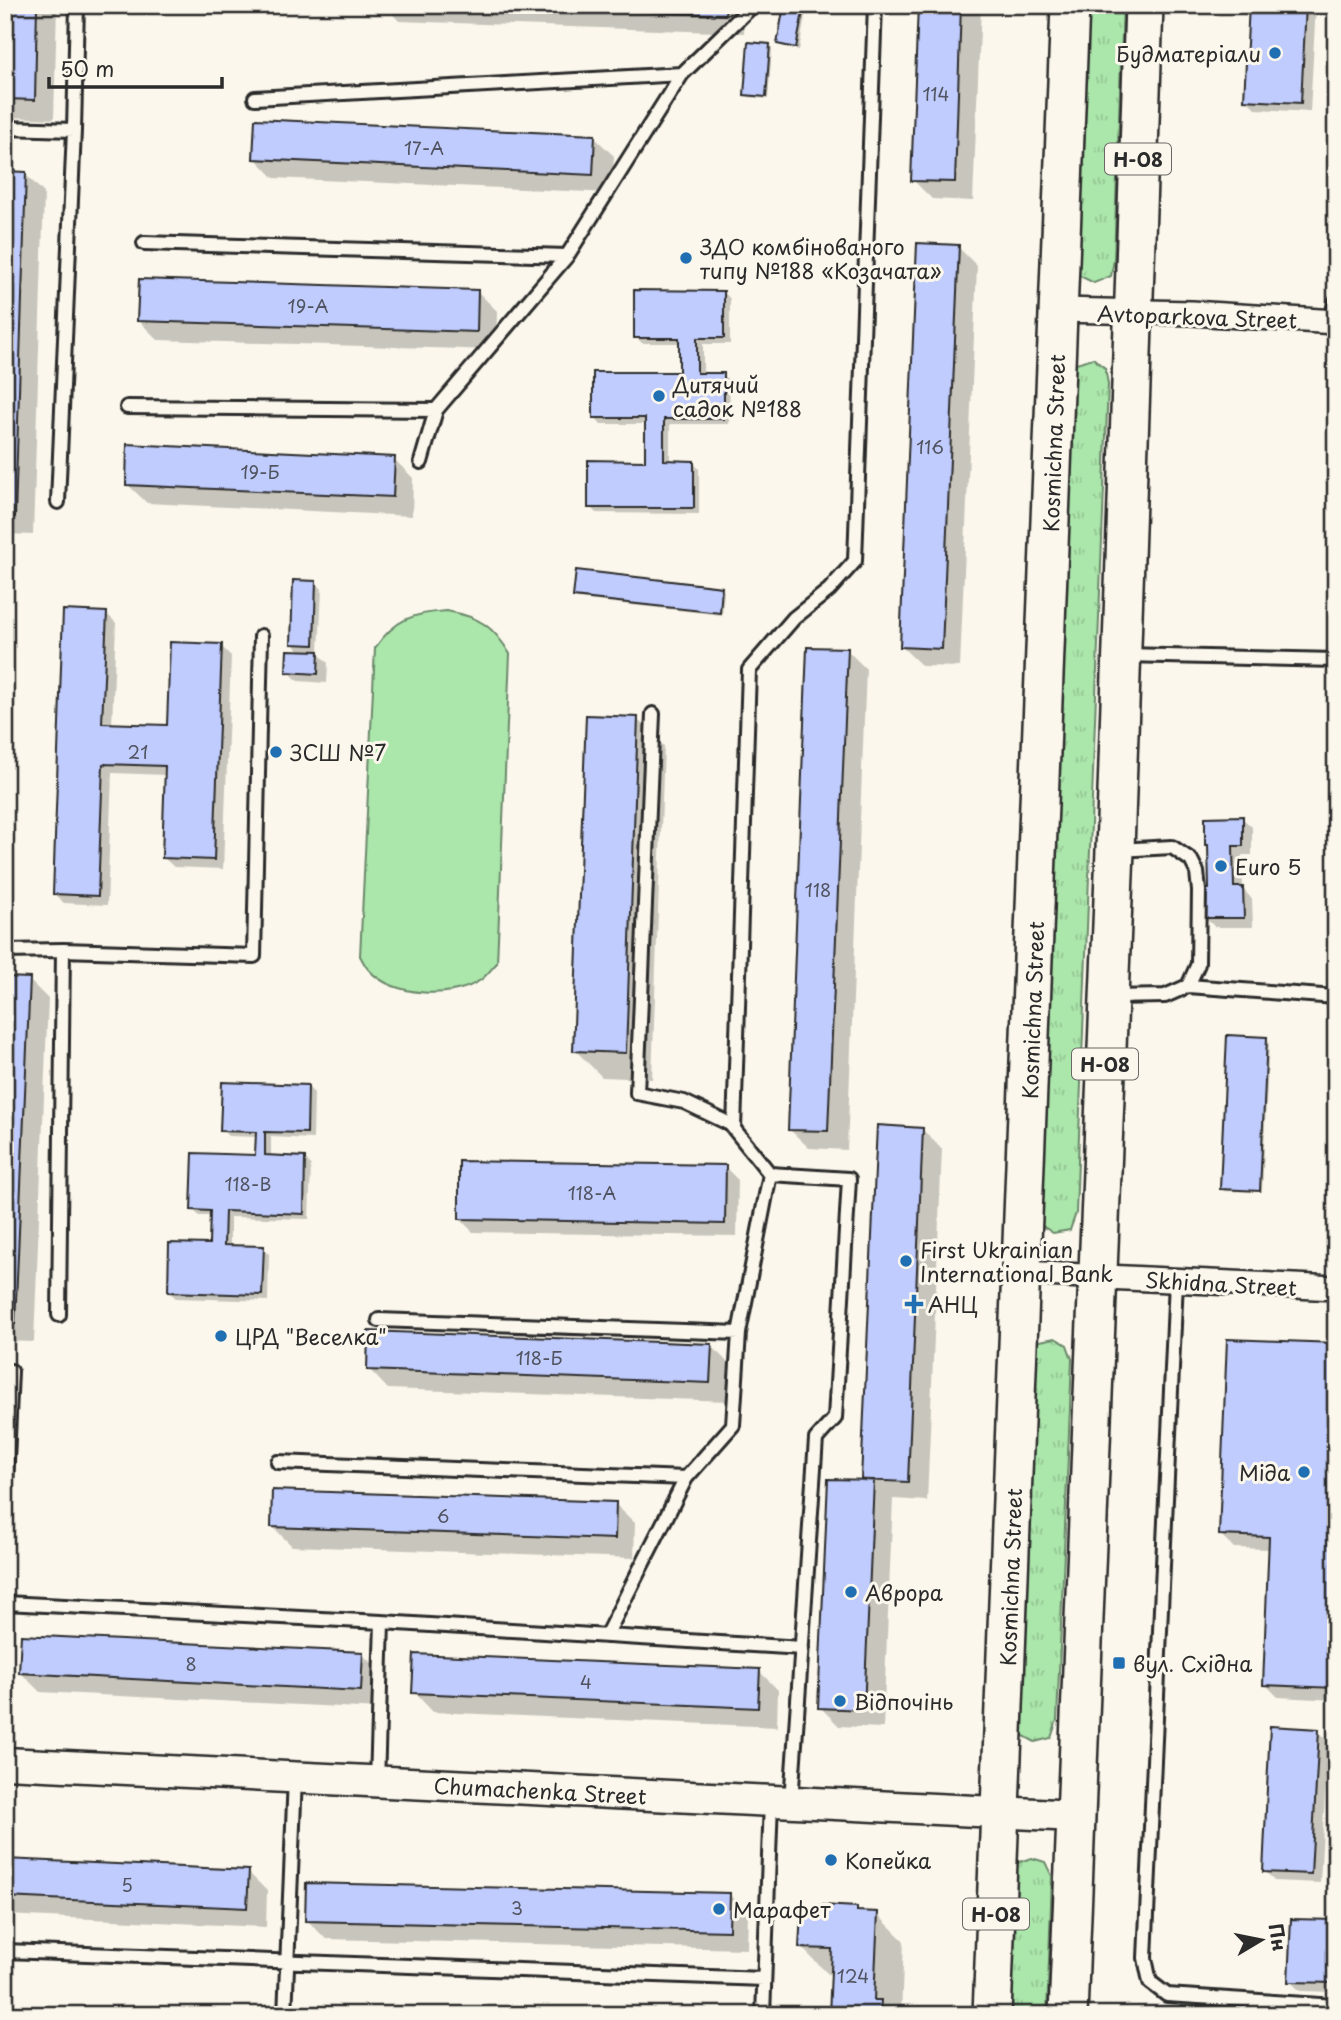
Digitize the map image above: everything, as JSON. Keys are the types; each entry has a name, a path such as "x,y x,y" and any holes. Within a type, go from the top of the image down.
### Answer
{"main road":[{"name":"Kosmichna Street","path":"992,2015 1070,5"},
{"name":"Н-08","path":"1068,2015 1115,850 1144,5"}],"street":[{"name":"Avtoparkova Street","path":"1059,310 1334,315"},
{"name":"Skhidna Street","path":"1021,1273 1336,1289"},
{"name":"Chumachenka Street","path":"5,1763 1076,1816"}],"lane":[{"path":"58,502 77,5"},
{"path":"421,461 436,411 567,256 682,74 754,5"},
{"path":"734,1129 750,670 794,618 830,590 855,561 875,5"},
{"path":"255,98 682,74"},
{"path":"5,128 74,130"},
{"path":"144,243 567,256"},
{"path":"127,407 436,411"},
{"path":"5,951 63,950 254,956 261,636"},
{"path":"1122,654 1336,660"},
{"path":"653,714 637,1094 684,1102 730,1124 770,1174 849,1179 835,1418 816,1439 802,1648 781,1802 763,2015"},
{"path":"1115,850 1172,847 1191,860 1197,872 1199,891 1199,950 1198,964 1188,986"},
{"path":"59,1315 63,950"},
{"path":"1107,998 1165,996 1188,986 1336,997"},
{"path":"606,1636 686,1478 733,1424 739,1333 770,1174"},
{"path":"1176,1281 1145,1958 1150,1982 1167,1995 1336,2006"},
{"path":"379,1320 739,1333"},
{"path":"5,1506 11,1371"},
{"path":"278,1462 686,1478"},
{"path":"5,1603 382,1622 802,1648"},
{"path":"377,1782 382,1622"},
{"path":"285,2015 295,1778"},
{"path":"5,1951 764,1979"}],"green space":[{"path":"1083,5 1123,5 1114,260 1111,276 1094,283 1078,275 1074,258"},
{"path":"1093,358 1105,368 1108,384 1076,1213 1070,1230 1053,1233 1038,1223 1068,377 1076,363"},
{"path":"447,611 468,616 484,624 498,636 510,654 497,963 482,979 470,986 456,990 424,992 392,986 379,979 360,956 375,648 390,630 406,619"},
{"path":"1055,1338 1067,1345 1072,1359 1057,1720 1051,1738 1035,1742 1022,1735 1018,1719 1030,1355 1040,1341"},
{"path":"1032,1858 1045,1862 1052,1876 1047,2015 1008,2015 1014,1875 1019,1862"}],"building":[{"path":"5,5 37,5 35,100 5,99"},
{"path":"462,5 726,5 725,15"},
{"path":"784,5 804,7 796,48 777,44"},
{"path":"918,5 961,5 955,182 911,181"},
{"name":"Будматеріали","path":"1249,5 1306,5 1301,103 1244,100"},
{"path":"748,42 770,44 766,97 744,95"},
{"path":"255,119 595,135 593,175 253,159"},
{"path":"5,171 26,172 15,517 5,516"},
{"path":"917,243 959,245 942,649 900,647"},
{"path":"139,279 478,290 477,332 137,321"},
{"name":"Дитячий садок №188","path":"634,290 724,291 724,338 697,338 697,373 724,373 724,419 664,419 664,460 694,461 694,508 588,508 588,460 645,461 645,418 593,418 593,372 679,372 679,338 634,338"},
{"path":"127,444 395,457 393,497 126,485"},
{"path":"576,570 722,587 720,613 573,597"},
{"path":"293,580 316,581 314,645 291,644"},
{"path":"63,610 107,612 102,723 167,725 170,642 222,644 214,860 162,858 165,766 103,764 98,896 53,894"},
{"path":"807,647 848,648 828,1131 788,1130"},
{"path":"287,650 319,651 318,674 286,672"},
{"path":"586,715 638,717 626,1053 573,1051"},
{"name":"Euro 5","path":"1243,816 1243,846 1233,846 1234,887 1243,887 1244,918 1203,918 1203,890 1209,889 1205,817"},
{"path":"5,977 30,978 15,1324 5,1323"},
{"path":"1227,1035 1267,1037 1260,1191 1220,1189"},
{"name":"ЦРД \"Веселка\"","path":"222,1082 308,1085 307,1133 265,1132 265,1155 305,1157 304,1214 225,1211 224,1245 264,1246 262,1295 168,1292 169,1243 209,1244 210,1211 191,1210 193,1153 255,1155 256,1132 220,1131"},
{"path":"877,1125 923,1128 908,1482 861,1480"},
{"path":"459,1161 726,1165 725,1224 459,1219"},
{"path":"368,1331 712,1344 710,1383 367,1370"},
{"path":"1227,1339 1336,1343 1336,1688 1263,1685 1269,1537 1219,1535"},
{"path":"828,1479 874,1480 864,1710 818,1708"},
{"path":"272,1490 616,1502 615,1539 271,1527"},
{"path":"21,1635 363,1652 361,1691 19,1673"},
{"path":"414,1654 760,1669 758,1708 412,1693"},
{"path":"1270,1726 1319,1729 1311,1874 1263,1872"},
{"path":"5,1859 249,1870 247,1908 5,1897"},
{"path":"306,1883 730,1893 729,1931 305,1921"},
{"path":"821,1905 857,1907 857,1911 878,1912 874,2000 881,2000 880,2015 829,2015 832,1949 799,1948 801,1911 821,1912"},
{"path":"1291,1919 1336,1920 1336,1983 1288,1982"}],"place":[{"name":"Будматеріали","path":"1275,53"},
{"name":"ЗДО комбінованого типу №188 «Козачата»","path":"686,258"},
{"name":"Дитячий садок №188","path":"659,396"},
{"name":"ЗСШ №7","path":"276,752"},
{"name":"Euro 5","path":"1221,866"},
{"name":"First Ukrainian International Bank","path":"906,1261"},
{"name":"АНЦ","path":"914,1304"},
{"name":"ЦРД \"Веселка\"","path":"221,1336"},
{"name":"Міда","path":"1304,1472"},
{"name":"Аврора","path":"851,1592"},
{"name":"вул. Східна","path":"1119,1663"},
{"name":"Відпочінь","path":"840,1701"},
{"name":"Копейка","path":"831,1860"},
{"name":"Марафет","path":"719,1909"}]}
